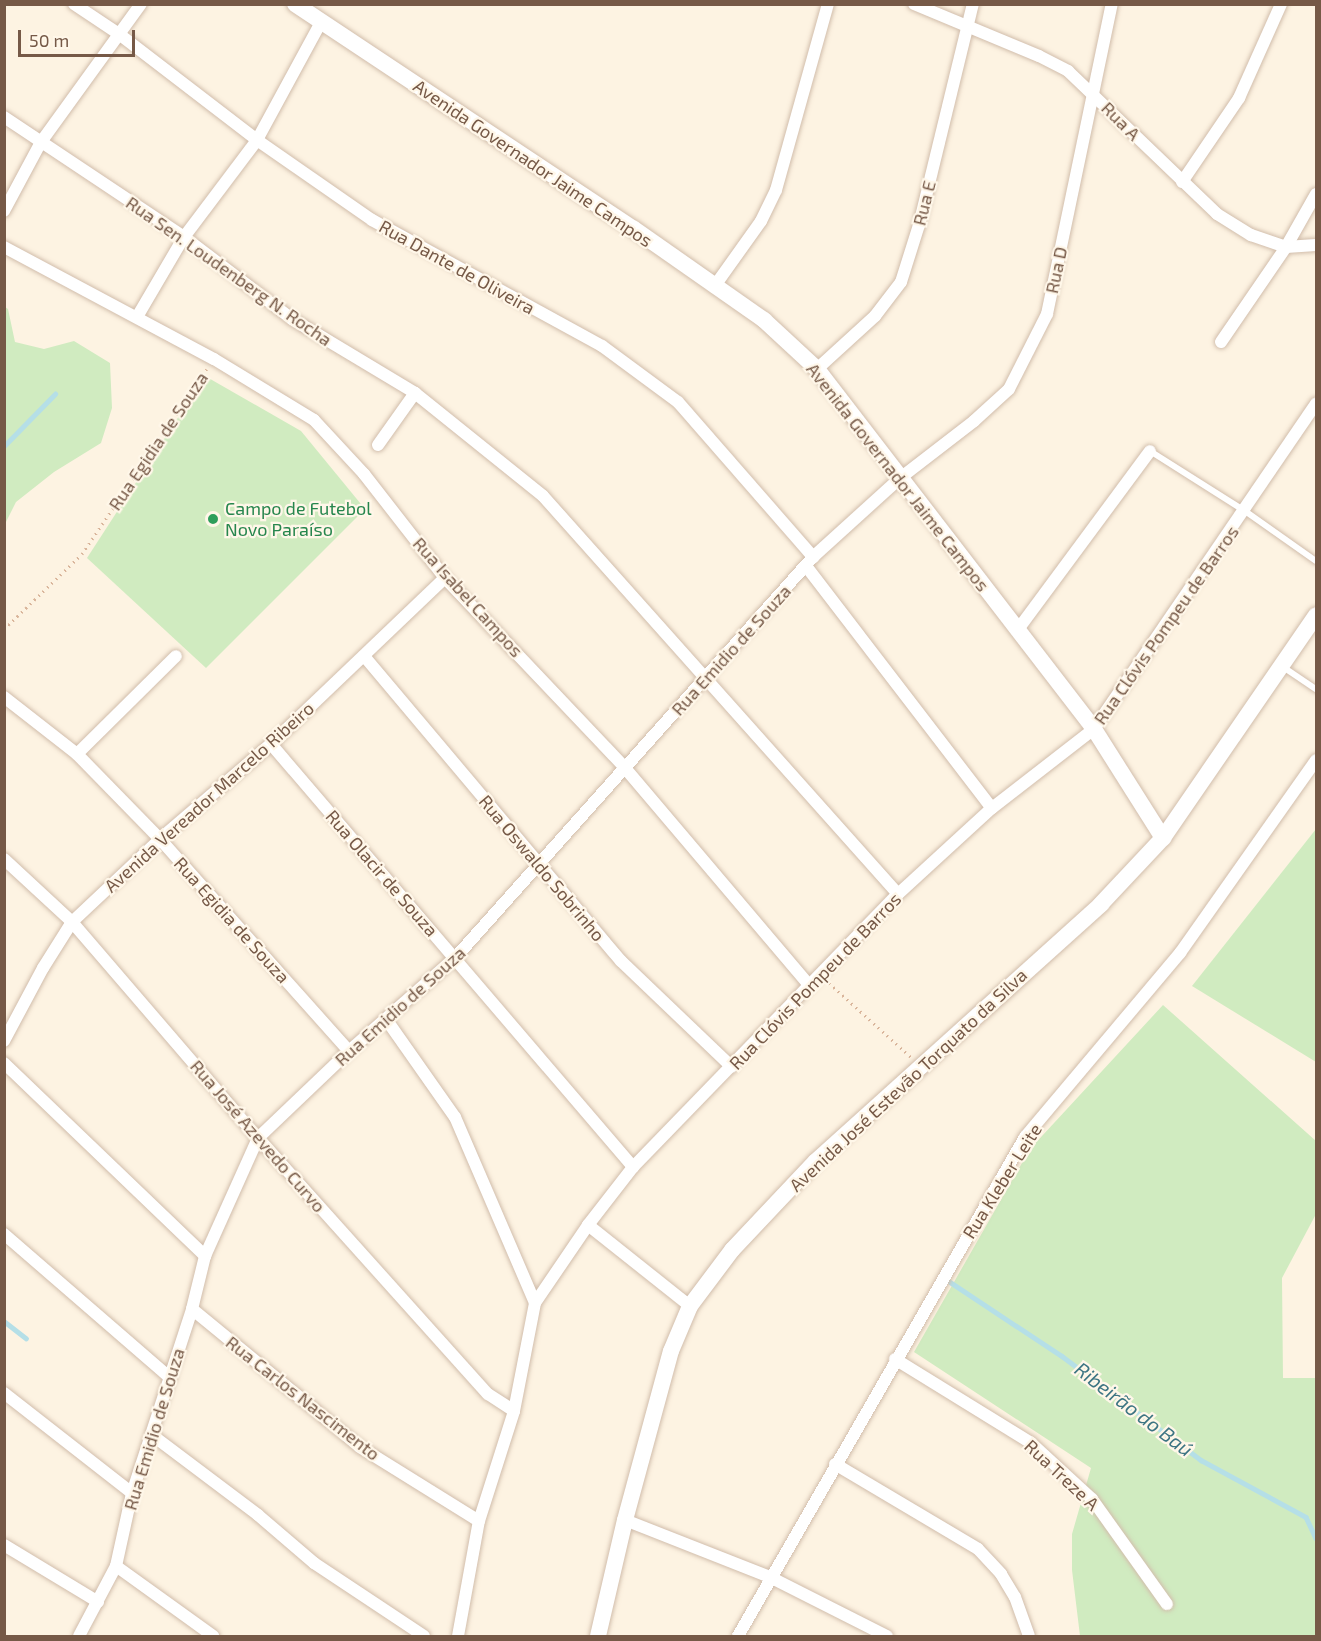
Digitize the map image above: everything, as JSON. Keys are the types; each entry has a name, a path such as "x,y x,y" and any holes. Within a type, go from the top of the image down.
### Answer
{"main road":[{"name":"Avenida Governador Jaime Campos","path":"295,4 634,229 764,320 817,369 899,479 1019,628 1094,729 1163,838"},
{"name":"Avenida José Estevão Torquato da Silva","path":"598,1636 625,1520 671,1352 690,1306 732,1250 816,1161 1101,904 1163,838 1317,615"}],"street":[{"name":"Rua Dante de Oliveira","path":"74,4 119,34 257,140 372,220 602,346 678,402 809,562 992,808"},
{"path":"4,211 41,142 141,4"},
{"path":"714,286 761,221 776,190 828,4"},
{"name":"Rua A","path":"914,4 1039,56 1068,71 1217,214 1251,235 1286,247 1317,245"},
{"name":"Rua E","path":"817,369 875,316 901,282 919,225 973,4"},
{"name":"Rua D","path":"899,479 974,421 1009,389 1047,314 1112,4"},
{"path":"1182,182 1239,98 1281,4"},
{"path":"136,317 184,237 257,140 321,22"},
{"name":"Rua Sen. Loudenberg N. Rocha","path":"4,117 184,237 292,319 415,393 543,496 898,894"},
{"path":"1221,342 1286,247 1317,194"},
{"name":"Rua Isabel Campos","path":"4,247 214,359 314,420 338,443 370,481 446,578 625,768 808,986"},
{"path":"378,445 415,393"},
{"name":"Rua Clóvis Pompeu de Barros","path":"458,1636 479,1521 514,1411 535,1303 588,1225 633,1167 898,894 992,808 1094,729 1317,405"},
{"path":"1019,628 1150,451"},
{"name":"Rua Emidio de Souza","path":"79,1636 116,1566 132,1493 192,1309 205,1256 258,1138 349,1052 455,958 809,562 899,479"},
{"name":"Avenida Vereador Marcelo Ribeiro","path":"4,1041 43,968 72,922 159,839 271,744 446,578"},
{"path":"77,754 176,656"},
{"name":"Rua Oswaldo Sobrinho","path":"364,656 539,866 621,960 732,1067"},
{"name":"Rua Egidia de Souza","path":"4,697 77,754 159,839 349,1052"},
{"name":"Rua Olacir de Souza","path":"271,744 633,1167"},
{"name":"Rua Kleber Leite","path":"738,1636 895,1359 1025,1137 1180,953 1317,760"},
{"name":"Rua José Azevedo Curvo","path":"4,859 72,922 258,1138 488,1394 514,1411"},
{"path":"386,1019 455,1117 535,1303"},
{"path":"4,1063 205,1256"},
{"path":"588,1225 690,1306"},
{"path":"4,1234 170,1378"},
{"name":"Rua Carlos Nascimento","path":"192,1309 360,1448 479,1521"},
{"name":"Rua Treze A","path":"895,1359 1031,1443 1092,1499 1167,1604"},
{"path":"4,1393 132,1493"},
{"path":"152,1436 258,1515 314,1563 424,1636"},
{"path":"835,1464 978,1549 1001,1574 1015,1597 1029,1636"},
{"path":"625,1520 770,1577 887,1636"},
{"path":"4,1545 98,1602"},
{"path":"116,1566 213,1636"}],"lane":[{"path":"1150,451 1245,511 1317,561"},
{"path":"1283,666 1317,689"}],"path":[{"name":"Rua Egidia de Souza","path":"4,629 82,554 214,359"},
{"path":"819,975 921,1066"}],"green space":[{"path":"5,307 8,309 15,342 44,349 74,341 110,363 112,408 101,443 54,472 16,502 5,524"},
{"name":"Campo de Futebol Novo Paraíso","path":"205,376 301,431 365,509 206,668 87,558"},
{"path":"1316,829 1316,1062 1192,986"},
{"path":"1163,1005 1316,1141 1316,1214 1282,1278 1283,1378 1316,1378 1316,1636 1080,1636 1072,1570 1072,1534 1091,1468 914,1352 1030,1149"}],"waterway":[{"path":"4,446 55,394"},
{"name":"Ribeirão do Baú","path":"947,1280 1062,1356 1201,1460 1306,1517 1316,1538"},
{"path":"4,1321 26,1338"}],"place":[{"name":"Campo de Futebol Novo Paraíso","path":"213,519"}]}
